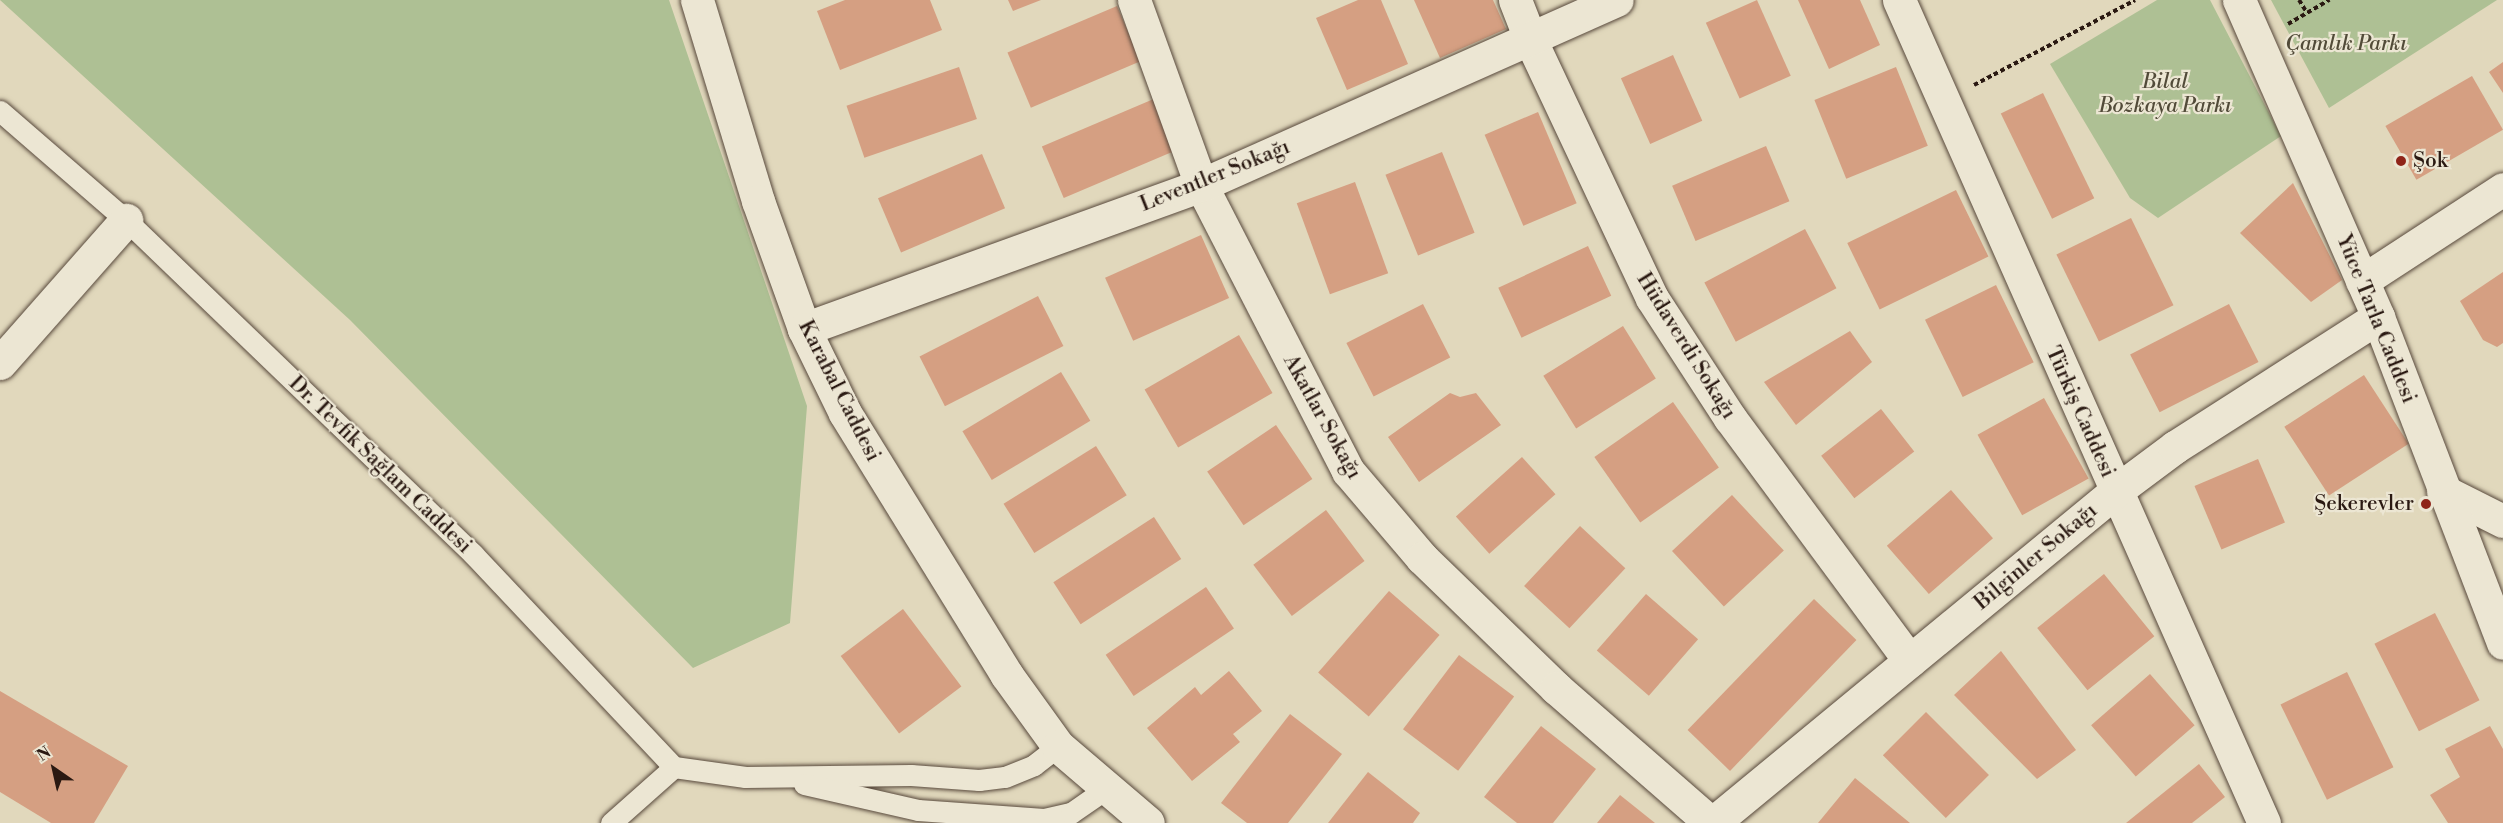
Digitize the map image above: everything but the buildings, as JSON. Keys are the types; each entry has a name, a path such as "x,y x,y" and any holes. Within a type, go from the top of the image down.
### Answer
{"street":[{"name":"Karabal Caddesi","path":"697,0 758,201 804,328 845,413 1006,674 1058,746 1148,823"},
{"name":"Akatlar Sokağı","path":"1134,0 1201,185 1348,471 1422,558 1556,687 1712,823"},
{"name":"Hüdaverdi Sokağı","path":"1515,0 1531,41 1652,298 1730,418 1911,662"},
{"name":"Leventler Sokağı","path":"804,328 1201,185 1531,41 1617,0"},
{"name":"Türkiş Caddesi","path":"1899,0 2264,823"},
{"name":"Yüce Tarla Caddesi","path":"2239,0 2259,41 2378,317 2503,643"},
{"path":"2362,281 2503,189"},
{"path":"2,358 126,220"},
{"name":"Bilginler Sokağı","path":"1712,823 1911,662 2116,491 2175,447 2378,317"},
{"path":"2443,491 2503,521"}],"lane":[{"name":"Dr. Tevfik Sağlam Caddesi","path":"0,111 126,220 473,554 674,767"},
{"path":"611,823 674,767 745,777 911,775 979,780 1005,777 1034,765 1058,746"},
{"path":"771,777 918,810 1044,819 1071,813 1107,788"}],"path":[{"path":"1942,100 2064,41 2135,0"},
{"path":"2299,0 2307,13"},
{"path":"2259,41 2329,0"}],"green space":[{"path":"0,0 669,0 807,406 790,623 693,668 350,320"},
{"name":"Bilal Bozkaya Parkı","path":"2157,0 2210,0 2281,136 2158,218 2130,198 2050,64"},
{"name":"Çamlık Parkı","path":"2271,0 2497,0 2329,108"}],"place":[{"name":"Şok","path":"2401,161"},
{"name":"Şekerevler","path":"2426,504"}]}
